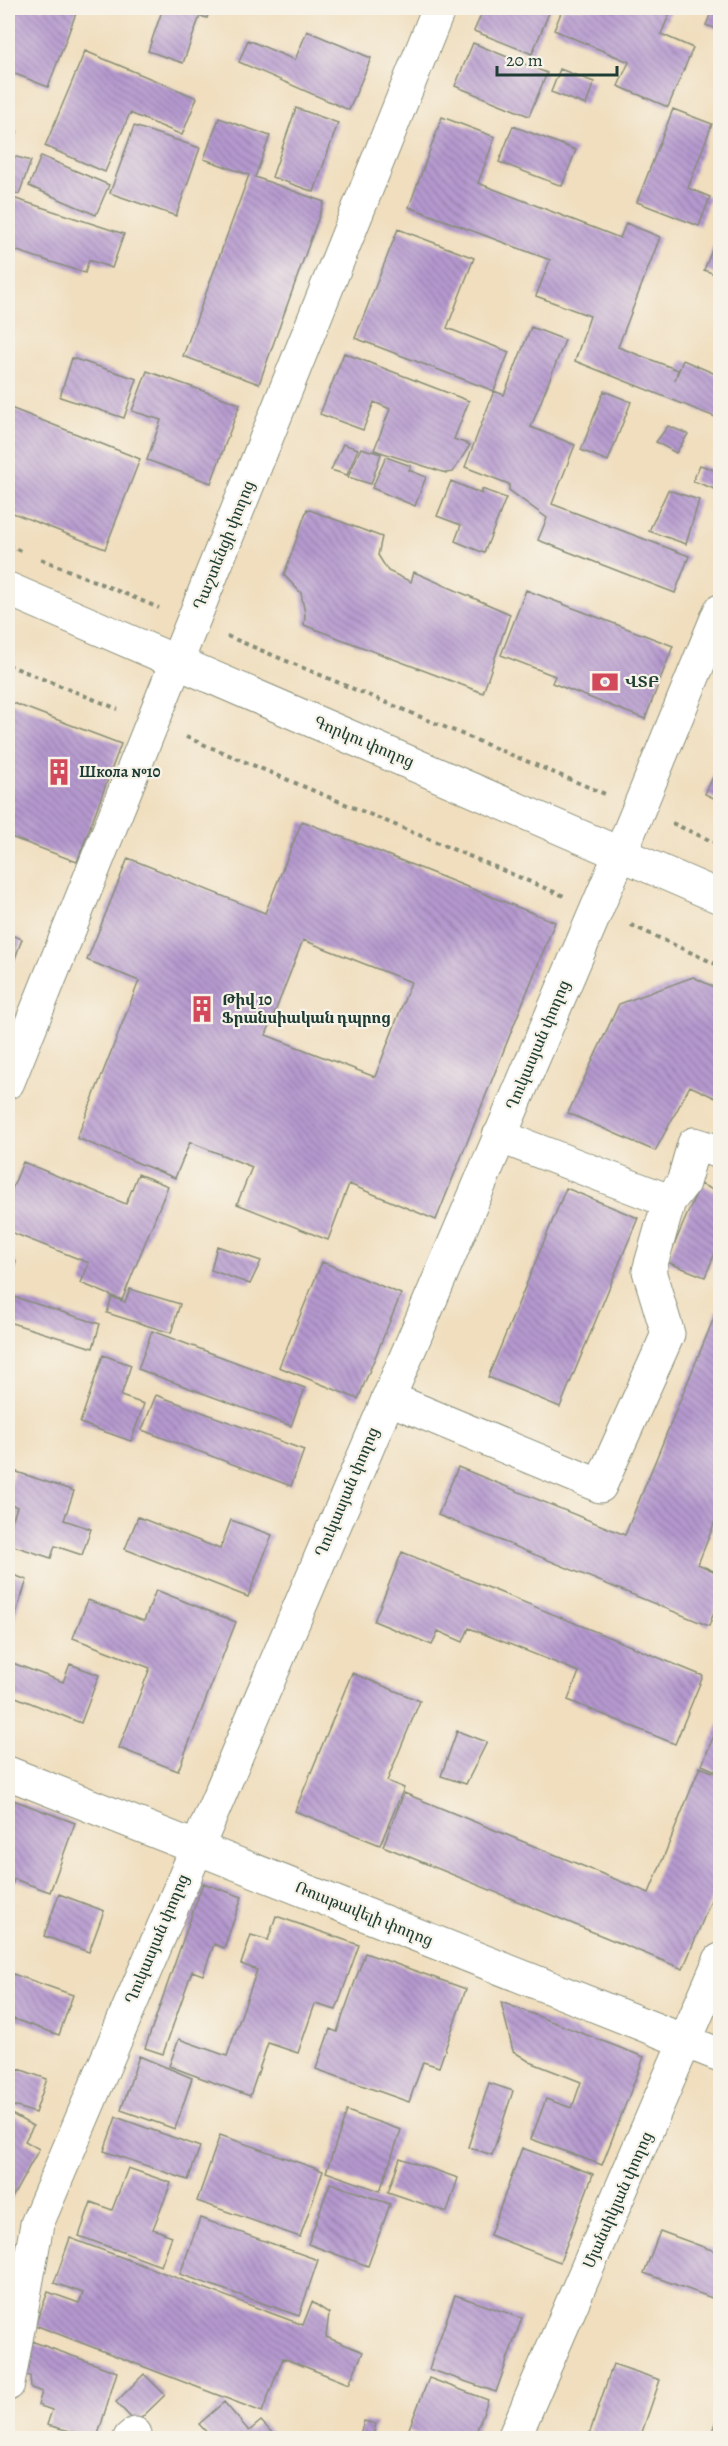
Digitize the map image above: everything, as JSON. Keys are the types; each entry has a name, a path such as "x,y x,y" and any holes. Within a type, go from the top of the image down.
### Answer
{"street":[{"name":"Դաշտենցի փողոց","path":"8,1082 439,8"},
{"name":"Գորկու փողոց","path":"8,589 621,852 720,897"},
{"name":"Ղուկասյան փողոց","path":"8,2384 37,2224 621,852 720,611"},
{"path":"499,1136 669,1201"},
{"path":"388,1398 600,1486 668,1334 649,1271 669,1201 683,1183 694,1144 720,1152"},
{"name":"Ռուսթավելի փողոց","path":"8,1773 720,2055"},
{"name":"Մյանսիկյան փողոց","path":"514,2439 687,2042 720,1960"}],"path":[{"path":"8,545 639,808 720,845"},
{"path":"8,665 153,723 596,909 720,966"}],"building":[{"path":"8,8 78,8 48,87 8,71"},
{"path":"163,8 210,8 207,18 200,16 183,63 148,51"},
{"path":"484,8 551,8 532,54 474,31"},
{"path":"563,8 672,8 661,34 693,48 668,107 618,86 629,62 554,30"},
{"path":"713,8 720,8 720,30 706,25"},
{"path":"307,31 371,58 349,110 239,62 248,40 295,60"},
{"path":"473,43 547,73 529,116 455,86"},
{"path":"85,51 197,98 182,135 130,113 105,172 45,146"},
{"path":"560,69 594,82 586,105 551,92"},
{"path":"296,108 338,123 314,192 272,177"},
{"path":"673,109 712,124 688,188 710,197 699,226 637,202"},
{"path":"442,117 495,137 478,183 620,238 626,223 660,237 618,347 678,370 675,380 683,360 720,376 720,419 575,361 590,316 536,296 550,260 409,207"},
{"path":"219,118 270,136 255,177 324,202 259,384 183,356 249,175 204,159"},
{"path":"134,126 200,148 176,216 110,193"},
{"path":"513,126 576,150 562,186 499,162"},
{"path":"8,128 17,132 8,155"},
{"path":"13,156 31,161 19,194 11,192 8,201 8,168"},
{"path":"41,156 109,185 96,215 29,186"},
{"path":"10,197 124,234 112,268 89,260 85,273 8,248"},
{"path":"398,229 474,258 447,328 509,352 494,391 355,338"},
{"path":"720,230 720,276 704,270"},
{"path":"531,327 565,340 531,427 575,445 552,504 689,556 675,593 538,540 547,518 509,490 509,484 465,467 494,391 504,395"},
{"path":"344,353 469,401 454,439 470,445 453,472 446,473 374,450 390,409 374,402 363,430 320,414"},
{"path":"72,358 137,379 124,418 60,397"},
{"path":"147,371 240,404 211,483 147,460 161,420 132,411"},
{"path":"604,391 631,402 608,461 581,450"},
{"path":"8,407 140,459 105,549 8,511"},
{"path":"668,426 688,434 676,453 656,442"},
{"path":"343,444 358,449 347,475 331,470"},
{"path":"361,448 381,454 371,484 348,477"},
{"path":"386,457 411,466 409,470 426,477 415,506 372,488"},
{"path":"700,465 720,472 720,491 693,481"},
{"path":"451,481 482,494 482,489 506,498 484,553 455,541 461,525 437,516"},
{"path":"668,490 699,500 686,544 649,531"},
{"path":"307,509 382,537 378,555 388,571 411,582 414,572 510,614 483,693 304,625 305,614 301,593 284,575"},
{"path":"526,590 673,646 645,719 552,683 555,676 501,655"},
{"name":"Школа №10","path":"8,701 121,744 77,862 8,836 8,819 13,803 8,801"},
{"path":"720,762 720,801 705,794"},
{"name":"Թիվ 10 Ֆրանսիական դպրոց","path":"302,821 555,922 436,1220 349,1184 328,1240 237,1204 252,1167 190,1142 175,1178 77,1138 139,981 87,960 128,858 265,913","holes":["303,940 411,982 375,1077 266,1035"]},
{"path":"8,934 22,939 8,978"},
{"path":"693,977 720,990 720,1100 690,1086 655,1151 568,1113 619,1004"},
{"path":"23,1162 126,1204 138,1174 168,1186 122,1300 81,1283 89,1263 8,1231 8,1199"},
{"path":"700,1184 720,1193 720,1241 705,1277 667,1262"},
{"path":"566,1188 638,1218 560,1407 488,1377"},
{"path":"217,1246 261,1261 250,1284 211,1270"},
{"path":"8,1258 16,1261 8,1287"},
{"path":"322,1262 401,1294 358,1399 279,1367"},
{"path":"130,1289 180,1304 171,1333 107,1313 112,1297 125,1302"},
{"path":"8,1295 100,1324 93,1348 8,1322"},
{"path":"720,1303 720,1509 698,1564 720,1574 720,1596 709,1626 438,1515 458,1467 625,1535"},
{"path":"152,1331 305,1388 291,1426 138,1369"},
{"path":"103,1355 131,1365 121,1396 144,1404 131,1441 80,1423"},
{"path":"156,1395 304,1450 291,1486 142,1430"},
{"path":"14,1471 74,1491 64,1520 91,1529 82,1555 55,1546 51,1558 8,1544 8,1533 17,1507 8,1503 8,1491"},
{"path":"138,1517 220,1549 231,1520 272,1535 248,1597 125,1549"},
{"path":"402,1552 703,1676 675,1744 568,1700 579,1672 469,1628 463,1642 438,1631 432,1645 374,1621"},
{"path":"8,1573 27,1580 12,1625 8,1624"},
{"path":"156,1590 236,1622 178,1771 119,1748 150,1668 73,1638 88,1600 144,1621"},
{"path":"10,1662 63,1682 70,1664 99,1675 81,1723 8,1694"},
{"path":"352,1673 420,1701 387,1781 404,1788 380,1845 295,1811"},
{"path":"720,1720 720,1773 702,1765"},
{"path":"457,1731 487,1742 466,1784 441,1776"},
{"path":"700,1767 720,1775 720,1878 683,1969 383,1846 404,1793 649,1893"},
{"path":"8,1798 75,1823 50,1892 14,1879 10,1890 8,1889"},
{"path":"203,1883 242,1897 224,1948 214,1944 203,1975 192,1971 163,2054 145,2048"},
{"path":"59,1894 104,1911 89,1952 44,1936"},
{"path":"276,1916 359,1945 336,2010 315,2004 298,2053 268,2043 250,2096 169,2066 179,2039 227,2056 257,1970 241,1964 251,1935 268,1940"},
{"path":"365,1953 466,1989 439,2067 423,2062 409,2102 316,2069 330,2029 337,2032"},
{"path":"13,1974 73,1995 59,2035 8,2017 8,1989"},
{"path":"501,2002 644,2057 602,2165 531,2139 546,2099 572,2108 581,2082 530,2062 513,2051"},
{"path":"139,2056 192,2078 175,2129 121,2110"},
{"path":"19,2069 47,2079 35,2113 8,2104"},
{"path":"489,2083 513,2091 492,2155 468,2147"},
{"path":"347,2111 401,2130 380,2191 326,2172"},
{"path":"8,2112 33,2126 25,2141 39,2149 8,2205"},
{"path":"720,2112 720,2128 715,2125"},
{"path":"116,2117 200,2147 188,2180 104,2151"},
{"path":"220,2135 323,2171 300,2237 197,2201"},
{"path":"522,2148 593,2174 560,2262 490,2235"},
{"path":"400,2158 458,2178 447,2212 388,2192"},
{"path":"128,2168 171,2183 153,2229 172,2236 161,2266 79,2236 91,2202 112,2210"},
{"path":"330,2183 390,2204 368,2266 308,2244"},
{"path":"200,2218 318,2260 299,2316 180,2274"},
{"path":"660,2231 720,2253 720,2301 644,2273"},
{"path":"70,2238 303,2325 312,2302 329,2313 326,2337 363,2352 349,2384 283,2358 262,2412 35,2325 48,2292 79,2303 83,2293 54,2283"},
{"path":"455,2295 522,2318 496,2392 429,2369"},
{"path":"31,2341 117,2372 97,2438 47,2425 52,2410 38,2405 42,2392 31,2388 30,2376 21,2374"},
{"path":"613,2364 660,2380 640,2438 588,2438"},
{"path":"144,2374 165,2395 136,2423 116,2402"},
{"path":"429,2378 488,2400 474,2438 428,2438 408,2431"},
{"path":"224,2402 249,2431 261,2421 277,2438 212,2438 199,2424"},
{"path":"718,2417 720,2438 711,2438"},
{"path":"364,2421 376,2424 372,2438 359,2438"}],"place":[{"name":"ՎՏԲ","path":"605,682"},
{"name":"Школа №10","path":"59,772"},
{"name":"Թիվ 10 Ֆրանսիական դպրոց","path":"202,1009"}]}
